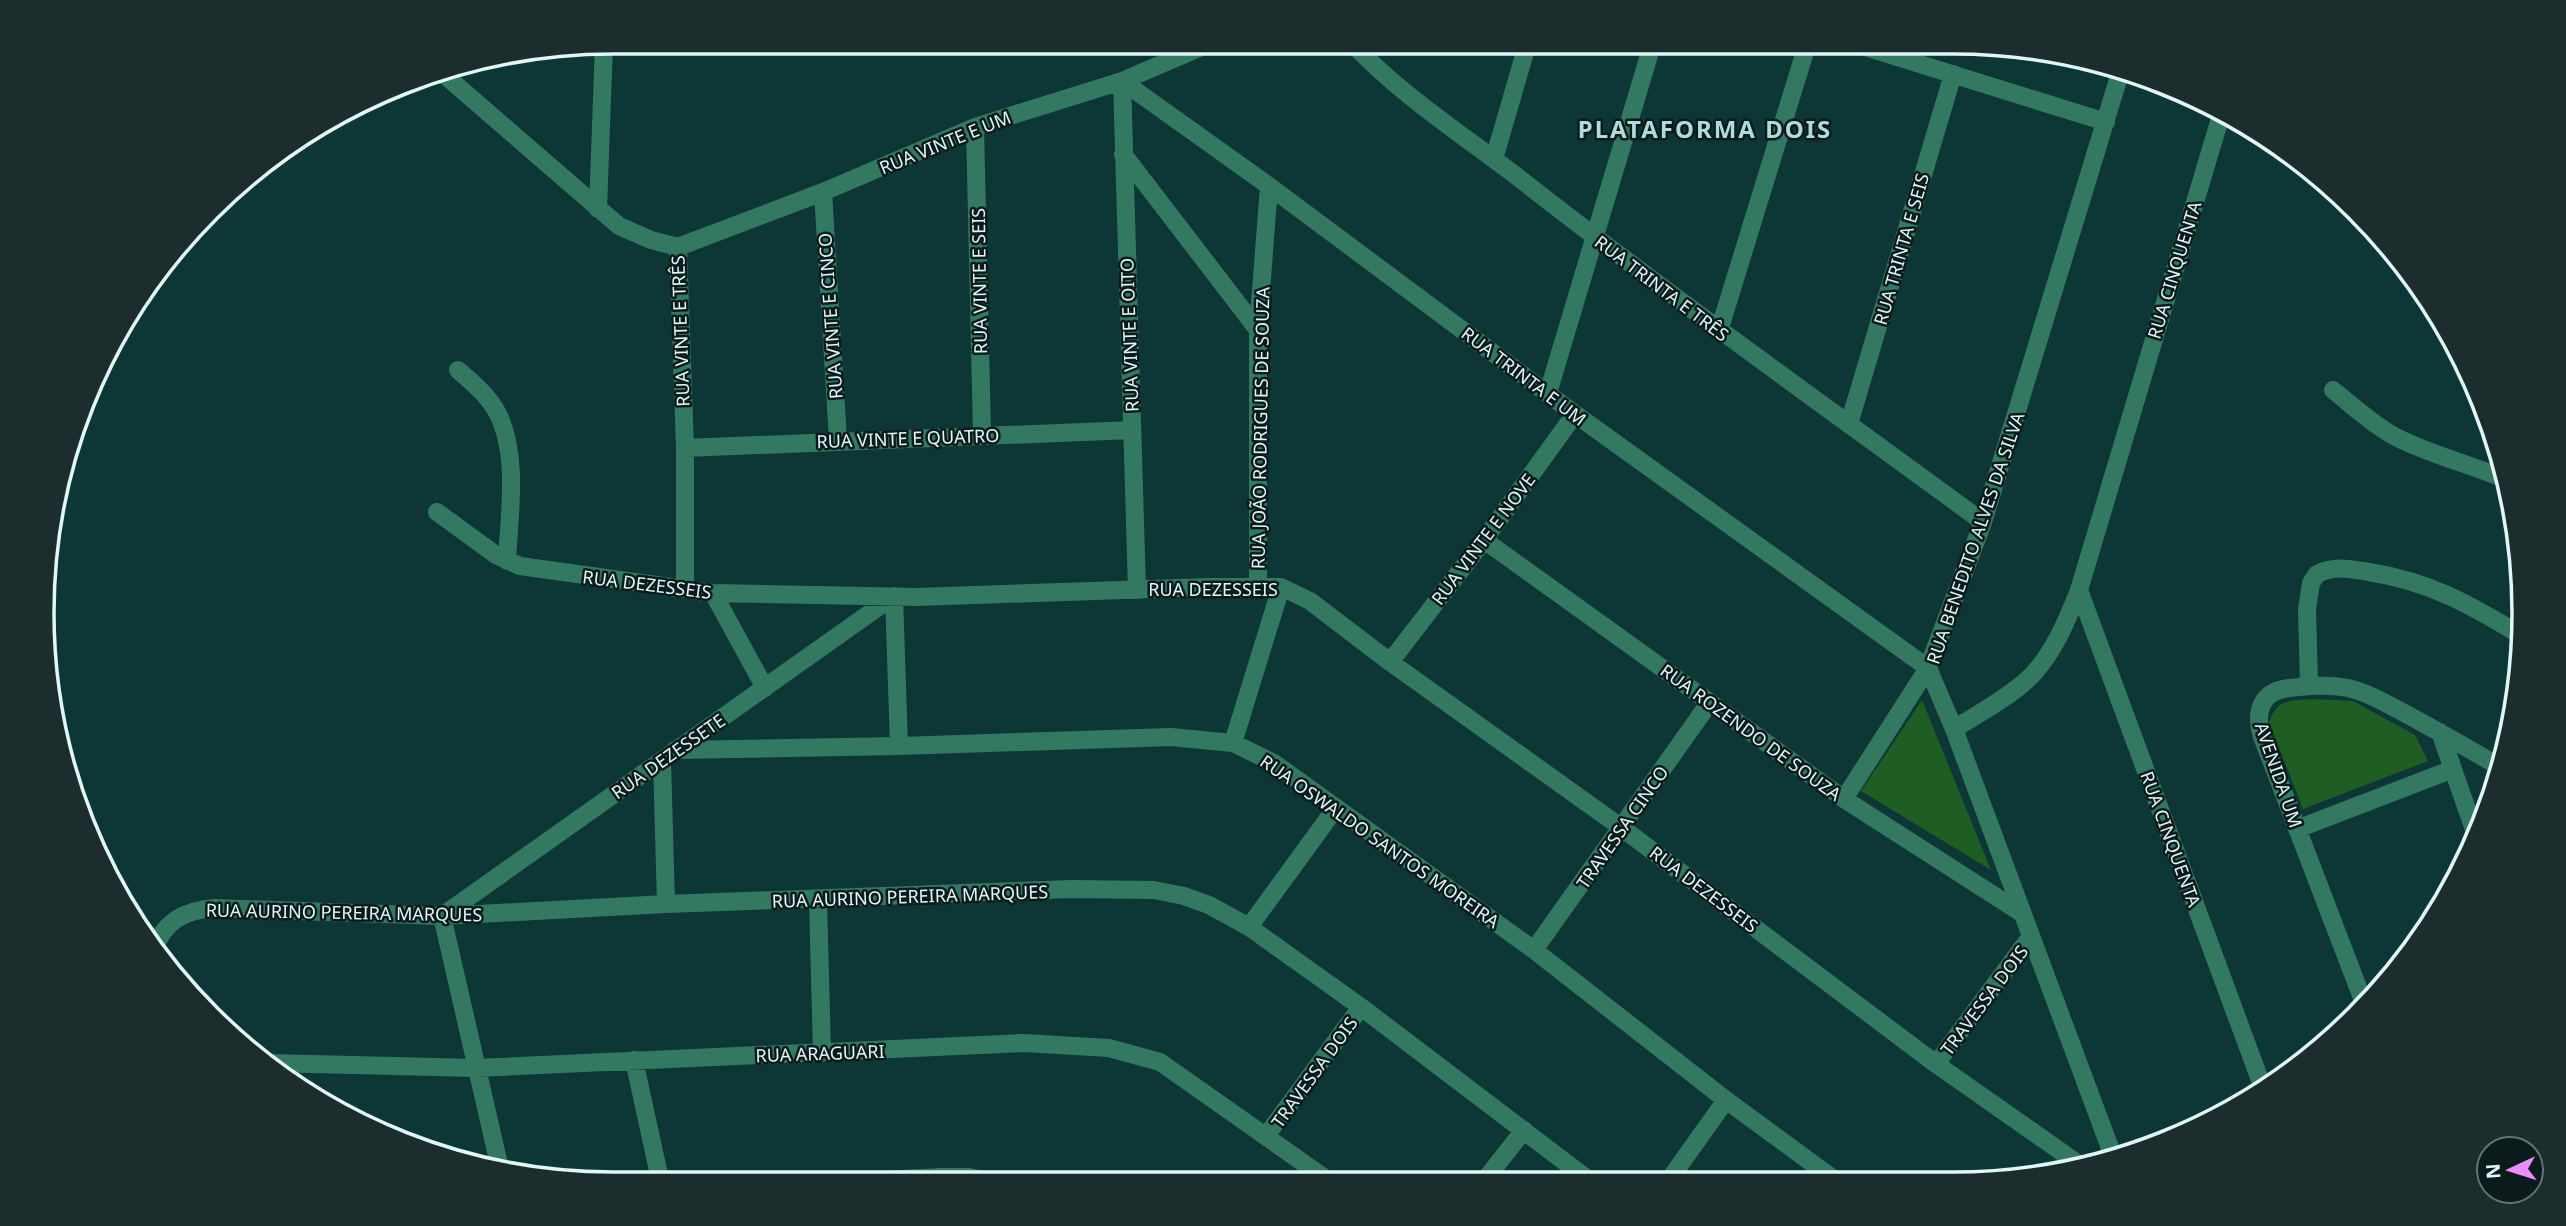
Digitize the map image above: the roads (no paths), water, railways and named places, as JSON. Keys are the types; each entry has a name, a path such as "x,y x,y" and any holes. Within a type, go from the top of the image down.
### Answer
{"street":[{"path":"598,209 604,54"},
{"name":"RUA VINTE E UM","path":"678,247 823,192 975,127 1122,81 1185,54"},
{"name":"RUA TRINTA E TRÊS","path":"1363,54 1386,76 1594,237 1983,522"},
{"path":"1494,159 1525,54"},
{"path":"1548,393 1649,54"},
{"path":"1719,331 1804,54"},
{"path":"1888,54 2106,122"},
{"name":"RUA TRINTA E SEIS","path":"1849,424 1953,74"},
{"name":"RUA VINTE E TRÊS","path":"449,79 598,209 632,233 678,247 685,448 685,588"},
{"name":"RUA BENEDITO ALVES DA SILVA","path":"2110,1149 1954,729 1928,668 1983,522 2118,79"},
{"name":"RUA VINTE E OITO","path":"1122,81 1137,590"},
{"name":"RUA TRINTA E UM","path":"1122,81 1269,186 1575,414 1928,668"},
{"name":"RUA CINQUENTA","path":"1954,729 2026,681 2042,664 2066,621 2079,590 2219,122"},
{"name":"RUA VINTE E SEIS","path":"975,127 982,435"},
{"path":"1123,154 1258,330"},
{"name":"RUA JOÃO RODRIGUES DE SOUZA","path":"1258,586 1258,330 1269,186"},
{"name":"RUA VINTE E CINCO","path":"823,192 838,440"},
{"path":"458,370 486,396 498,413 504,430 510,477 508,561"},
{"path":"2333,390 2371,422 2392,435 2495,475"},
{"name":"RUA VINTE E NOVE","path":"1390,662 1484,540 1575,414"},
{"name":"RUA VINTE E QUATRO","path":"685,448 1132,430"},
{"name":"RUA DEZESSEIS","path":"438,512 508,561 537,570 712,593 894,596 1281,587 1310,601 1390,662 1622,828 1936,1064 2071,1159"},
{"name":"RUA ROZENDO DE SOUZA","path":"1484,540 1844,799 2024,914"},
{"path":"2492,762 2362,692 2336,686 2309,686 2307,609 2311,583 2317,574 2331,569 2344,568 2395,576 2440,590 2512,630"},
{"path":"1233,743 1281,587"},
{"name":"RUA CINQUENTA","path":"2079,590 2260,1080"},
{"path":"712,593 765,688"},
{"path":"894,596 899,746"},
{"name":"RUA DEZESSETE","path":"442,916 894,596"},
{"path":"1844,799 1928,668"},
{"name":"AVENIDA UM","path":"2309,686 2280,689 2263,700 2258,723 2361,994"},
{"name":"TRAVESSA CINCO","path":"1534,950 1710,702"},
{"path":"2440,732 2471,822"},
{"name":"RUA OSWALDO SANTOS MOREIRA","path":"668,755 1171,737 1233,743 1275,764 1534,950 1726,1100 1824,1172"},
{"path":"666,904 668,755"},
{"path":"2297,829 2452,769"},
{"path":"1249,927 1335,809"},
{"name":"RUA AURINO PEREIRA MARQUES","path":"159,938 165,927 185,914 200,909 442,916 666,904 1072,889 1154,890 1184,896 1209,905 1249,927 1361,1007 1578,1172"},
{"path":"818,900 822,1053"},
{"path":"442,916 498,1160"},
{"name":"TRAVESSA DOIS","path":"1936,1064 2031,936"},
{"name":"TRAVESSA DOIS","path":"1266,1136 1361,1007"},
{"name":"RUA ARAGUARI","path":"283,1063 476,1068 1024,1044 1109,1048 1160,1062 1316,1172"},
{"path":"634,1060 658,1172"},
{"path":"1675,1172 1726,1100"},
{"path":"1492,1172 1524,1130"}],"district":[{"name":"PLATAFORMA DOIS","path":"1705,128"}]}
